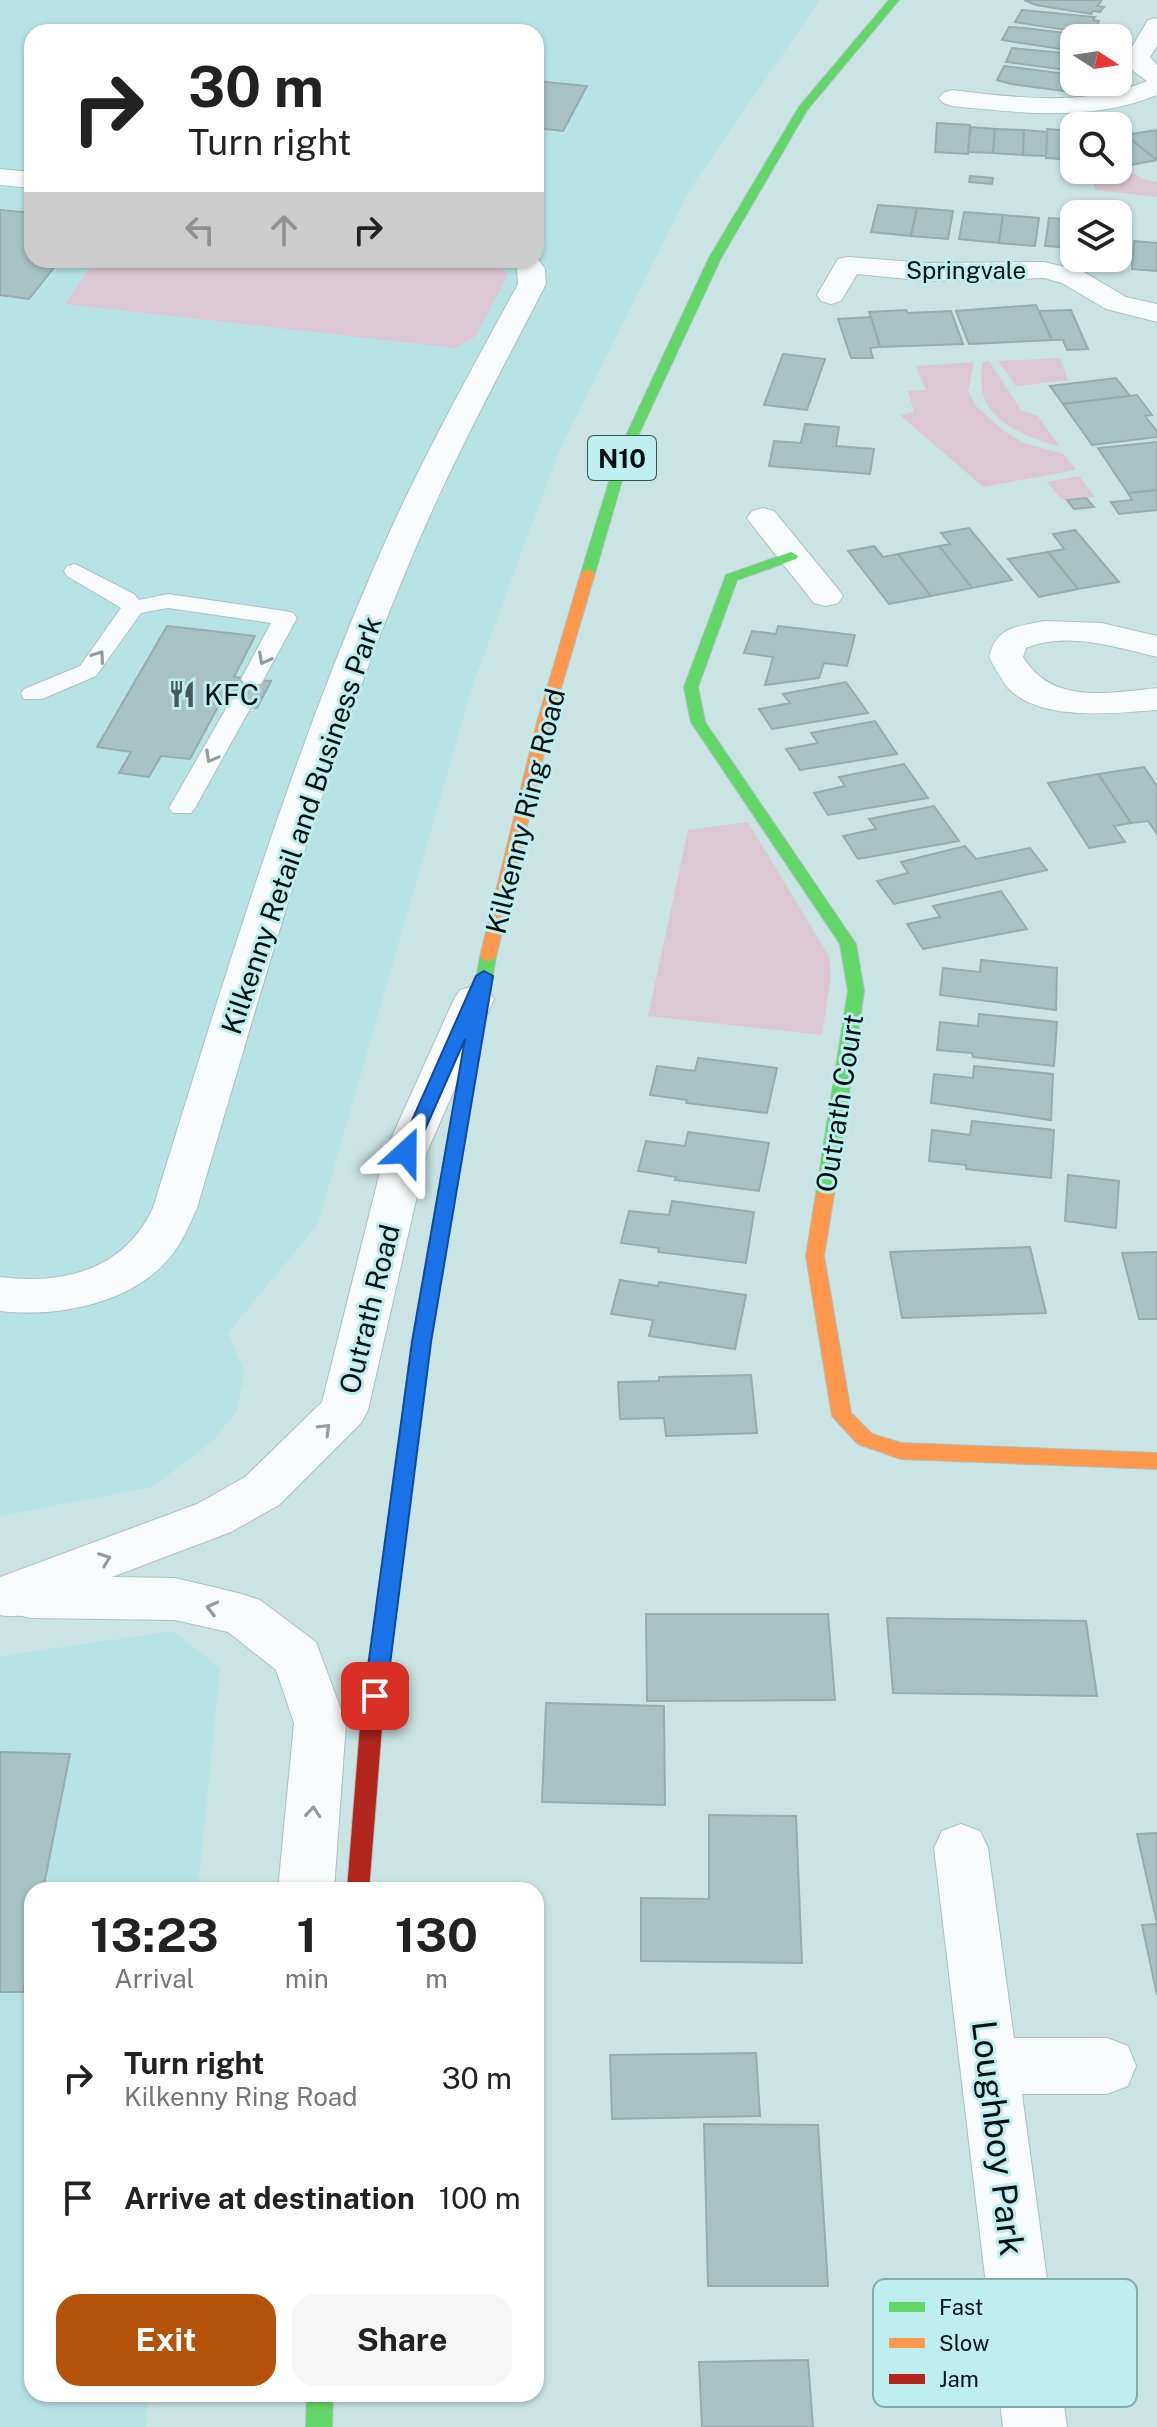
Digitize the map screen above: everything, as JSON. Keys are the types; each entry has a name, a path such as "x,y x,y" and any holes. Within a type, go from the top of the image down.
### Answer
{"main road":[{"name":"Kilkenny Ring Road","path":"359,1882 371,1726 421,1342 484,976 545,719 624,453 715,258 803,109 894,0"},
{"name":"Outrath Court","path":"791,556 731,578 691,687 698,722 848,944 856,991 815,1256 842,1416 865,1439 901,1451 1157,1461"},
{"path":"319,2427 320,2402"}],"street":[{"path":"1157,25 1138,57 1142,66 1157,76"},
{"path":"951,99 1063,105 1106,103 1136,97 1157,86"},
{"path":"0,177 24,179"},
{"name":"Springvale","path":"831,295 848,265 928,272 1044,270 1072,277 1116,303 1157,313"},
{"name":"Kilkenny Retail and Business Park","path":"0,1294 72,1294 122,1274 157,1244 175,1208 268,905 328,729 392,565 464,413 532,284 530,268"},
{"path":"763,518 826,596"},
{"path":"1157,647 1099,633 1054,631 1025,634 1010,642 1006,657 1022,682 1034,691 1057,698 1113,703 1157,699"},
{"name":"Outrath Road","path":"3,1597 214,1518 238,1505 262,1491 344,1410 406,1152 484,976"},
{"name":"Outrath Road","path":"3,1597 175,1599 242,1615 298,1657 320,1723 307,1882"},
{"name":"Loughboy Park","path":"961,1848 1016,2279"},
{"path":"988,2066 1107,2066"},
{"name":"Loughboy Park","path":"1032,2407 1035,2427"}],"lane":[{"path":"75,571 126,599 133,608"},
{"path":"33,694 88,671 133,608 168,601 285,618 253,679"},
{"path":"182,808 240,705"}],"shaded area":[{"path":"0,0 820,0 690,189 559,451 473,684 318,1224 228,1333 244,1370 237,1411 213,1441 152,1487 0,1516"},
{"path":"1132,173 1157,182 1157,197 1095,190 1093,184 1132,184"},
{"path":"90,268 501,268 508,275 476,336 456,348 65,304"},
{"path":"1060,358 1068,380 1016,386 998,361"},
{"path":"989,361 1021,410 1038,416 1060,447 1014,429 994,414 987,405 982,386 982,362"},
{"path":"974,362 968,391 976,406 1004,431 1024,443 1064,454 1076,470 983,487 900,415 914,412 908,391 926,390 916,366"},
{"path":"1079,476 1095,497 1062,500 1047,482"},
{"path":"748,822 829,956 831,976 822,1035 648,1016 688,830"},
{"path":"173,1631 220,1668 199,1882 24,1882 24,2402 148,2402 146,2427 0,2427 0,1656"}],"building":[{"path":"1024,0 1102,0 1097,6 1104,7 1100,12 1093,11 1091,14 1036,5"},
{"path":"1022,10 1095,17 1093,20 1099,21 1098,24 1060,24 1060,29 1015,22"},
{"path":"1009,27 1060,32 1060,49 1002,40"},
{"path":"1012,48 1060,53 1060,69 1006,62"},
{"path":"1004,66 1060,73 1060,91 1011,84 997,80"},
{"path":"544,82 587,86 563,131 544,129"},
{"path":"937,123 970,125 968,154 935,152"},
{"path":"971,127 995,129 993,153 968,152"},
{"path":"995,129 1024,130 1023,155 993,153"},
{"path":"1047,129 1060,130 1060,159 1046,158"},
{"path":"1024,130 1047,132 1046,156 1023,155"},
{"path":"1157,130 1157,160 1132,140 1132,134"},
{"path":"1132,140 1157,160 1132,165"},
{"path":"970,176 993,178 992,184 969,182"},
{"path":"878,205 917,208 911,236 871,232"},
{"path":"917,208 953,211 948,239 911,236"},
{"path":"0,210 24,212 24,268 54,268 29,299 0,295"},
{"path":"964,212 1003,215 999,243 959,239"},
{"path":"1003,215 1039,218 1035,246 999,243"},
{"path":"1049,218 1060,219 1060,247 1045,246"},
{"path":"1134,241 1157,243 1157,271 1132,269"},
{"path":"1036,305 1052,340 969,344 956,311"},
{"path":"906,310 908,313 951,311 963,344 880,347 869,312"},
{"path":"1071,310 1088,349 1067,350 1063,340 1052,340 1039,311"},
{"path":"871,317 880,347 870,348 873,358 851,358 838,319"},
{"path":"783,354 825,359 807,410 764,405"},
{"path":"1116,378 1130,396 1063,404 1050,386"},
{"path":"1137,395 1152,415 1145,416 1157,431 1157,437 1092,445 1063,404"},
{"path":"805,424 839,427 836,446 874,449 870,474 769,466 774,441 801,443"},
{"path":"1157,442 1157,490 1128,493 1098,448"},
{"path":"1157,490 1157,510 1119,514 1111,502 1132,500 1128,493"},
{"path":"1086,498 1094,507 1074,509 1067,500"},
{"path":"969,528 1012,580 972,588 939,546 950,544 941,533"},
{"path":"1075,530 1119,582 1078,589 1048,552 1064,549 1053,534"},
{"path":"874,546 883,557 898,554 931,596 889,604 848,551"},
{"path":"939,546 972,588 931,596 898,554"},
{"path":"1048,552 1078,589 1039,597 1008,559"},
{"path":"167,626 255,636 234,677 271,681 257,708 220,703 190,759 161,756 149,777 119,773 131,752 97,747"},
{"path":"778,626 855,635 847,666 824,663 819,678 765,685 773,657 744,653 752,631 776,634"},
{"path":"846,682 868,713 772,729 759,709 790,703 783,694"},
{"path":"875,721 897,754 800,770 786,749 818,743 811,733"},
{"path":"904,764 928,798 828,815 814,793 845,786 839,777"},
{"path":"1144,767 1157,786 1157,834 1148,821 1131,823 1098,774"},
{"path":"1098,774 1131,823 1114,826 1125,842 1089,848 1048,783"},
{"path":"934,806 959,841 858,859 843,836 876,829 869,819"},
{"path":"965,846 976,859 1030,848 1047,870 894,904 877,881 908,873 901,862"},
{"path":"1001,891 1027,929 923,949 907,924 940,917 933,906"},
{"path":"981,960 1057,968 1056,1010 940,995 943,968 980,972"},
{"path":"979,1014 1057,1022 1054,1066 937,1050 940,1022 978,1026"},
{"path":"698,1058 777,1068 767,1113 686,1103 687,1100 650,1095 657,1066 695,1071"},
{"path":"974,1066 1053,1074 1051,1120 931,1103 934,1074 973,1078"},
{"path":"972,1121 1054,1130 1051,1178 966,1169 966,1165 929,1161 932,1130 970,1135"},
{"path":"688,1132 769,1143 759,1191 675,1180 676,1177 638,1171 646,1141 685,1146"},
{"path":"1068,1175 1119,1181 1116,1228 1065,1221"},
{"path":"672,1201 754,1212 746,1263 658,1252 659,1248 621,1243 629,1211 669,1215"},
{"path":"1030,1247 1046,1313 902,1318 890,1252"},
{"path":"1157,1252 1157,1319 1139,1319 1122,1253"},
{"path":"620,1280 658,1286 659,1282 746,1295 735,1349 649,1336 653,1320 611,1314"},
{"path":"751,1375 757,1433 666,1436 664,1418 620,1419 618,1382 659,1381 659,1377"},
{"path":"646,1614 828,1614 835,1700 647,1701"},
{"path":"887,1618 1086,1621 1097,1696 893,1693"},
{"path":"546,1703 664,1706 665,1805 542,1802"},
{"path":"0,1752 70,1754 45,1882 24,1882 23,1992 0,1992"},
{"path":"709,1815 796,1816 802,1963 641,1961 641,1898 709,1899"},
{"path":"1157,1833 1157,1923 1137,1834"},
{"path":"1157,1924 1157,1995 1142,1925"},
{"path":"756,2053 760,2116 612,2119 610,2055"},
{"path":"704,2124 818,2125 828,2286 708,2286"},
{"path":"808,2360 813,2427 702,2427 699,2362"}],"traffic: fast":[{"path":"588,573 624,453 715,258 803,109 894,0"},
{"path":"791,556 731,578 691,687 698,722 848,944 856,991 825,1194"},
{"path":"382,1640 421,1342 488,957"},
{"path":"319,2427 320,2402"}],"traffic: slow":[{"path":"488,957 545,719 588,573"},
{"path":"825,1194 815,1256 842,1416 865,1439 901,1451 1157,1461"}],"traffic: jam":[{"path":"359,1882 371,1726 382,1640"}],"place":[{"name":"KFC","path":"182,694"}],"route":[{"path":"375,1696 421,1342 484,976 406,1152"}]}
